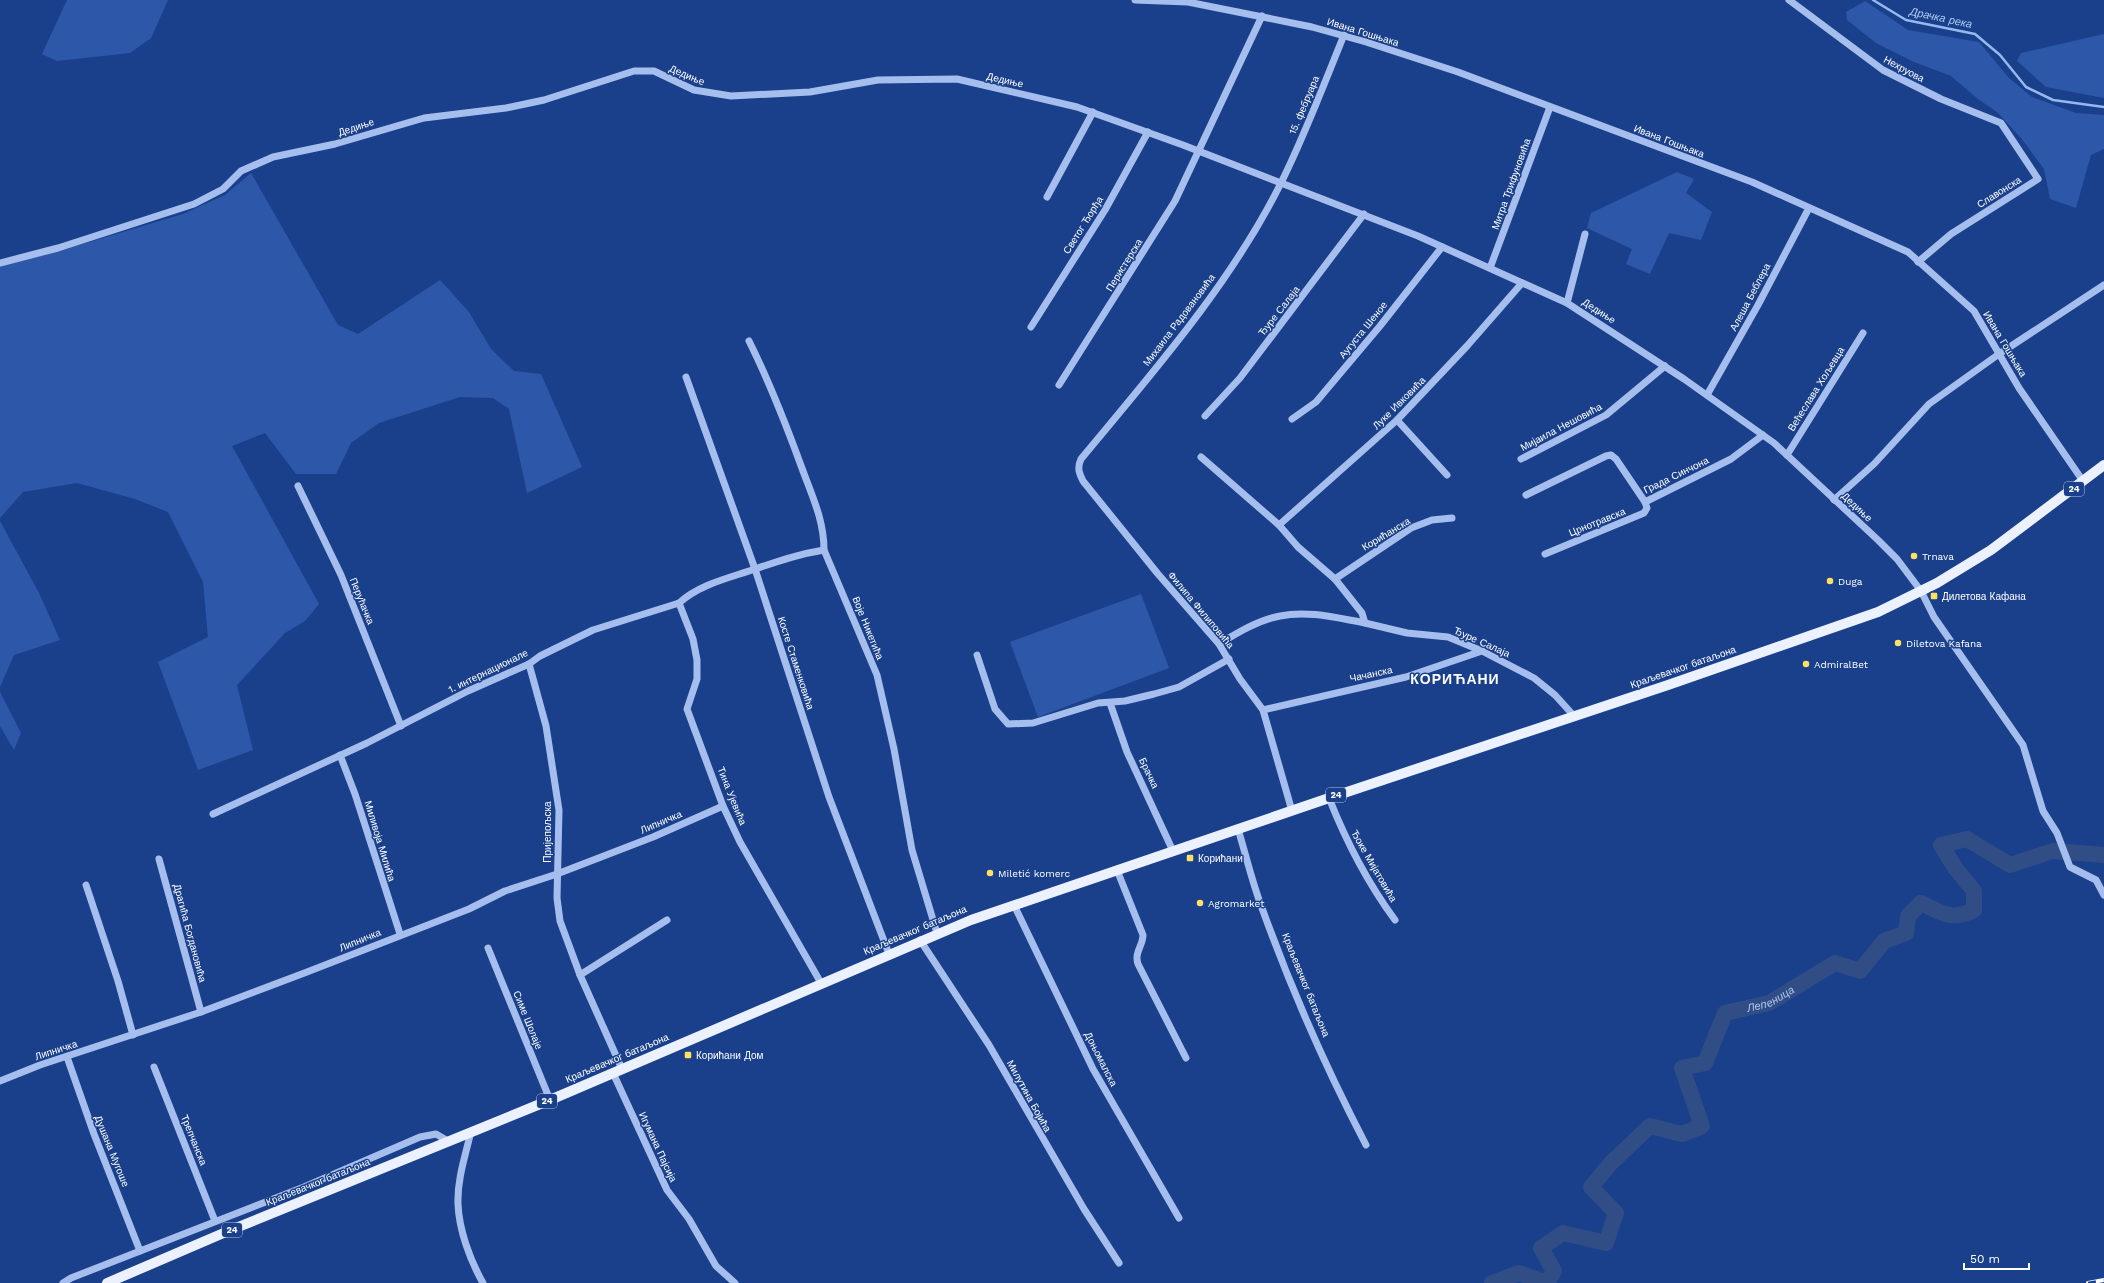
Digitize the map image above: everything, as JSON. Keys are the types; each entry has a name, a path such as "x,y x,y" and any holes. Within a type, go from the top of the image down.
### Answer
{"main road":[{"name":"Краљевачког батаљона","path":"107,1283 471,1131 550,1100 937,933 1014,905 1329,798 1840,627 1878,612 1921,591 1991,550 2104,465"}],"street":[{"name":"Ивана Гошњака","path":"1135,0 1188,2 1262,16 1344,35 1458,72 1752,182 1908,252 1974,311 2019,388 2083,481"},
{"name":"Нехруова","path":"1789,0 1883,70 1941,98 2001,123"},
{"path":"1200,151 1202,140 1262,16"},
{"name":"15. фебруара","path":"1281,183 1344,35"},
{"name":"Дедиње","path":"0,263 58,248 204,200 222,189 241,171 273,157 335,144 424,118 524,105 640,70 654,71 694,90 731,96 810,92 878,80 957,79 1077,107 1200,151 1364,214 1442,246 1567,303 1665,366 1762,435 1787,455 1897,559 1921,591 1934,617 2023,745 2043,811 2057,833 2070,867 2096,880 2104,895"},
{"name":"Митра Трифуновића","path":"1490,268 1550,107"},
{"path":"1047,197 1093,112"},
{"name":"Славонска","path":"1918,262 1951,234 2038,179 2001,123"},
{"name":"Светог Ђорђа","path":"1031,327 1105,210 1148,132"},
{"name":"Перистерска","path":"1059,385 1175,201 1200,151"},
{"name":"Михаила Радовановића","path":"1081,459 1149,377 1205,304 1251,235 1281,183"},
{"name":"Алеша Беблера","path":"1707,395 1758,305 1809,208"},
{"name":"Ђуре Салаја","path":"1204,416 1240,378 1364,214"},
{"path":"1567,303 1585,234"},
{"name":"Аугуста Шеное","path":"1292,419 1316,402 1380,326 1442,246"},
{"name":"Луке Ивковића","path":"1279,525 1398,420 1468,346 1522,283"},
{"path":"1834,500 1874,464 1929,404 1999,354 2104,285"},
{"name":"Већеслава Хољевца","path":"1787,455 1863,333"},
{"name":"Воје Никетића","path":"749,341 771,386 819,514 824,531 824,550 877,675 894,749 912,850 937,933"},
{"name":"Мијаила Нешовића","path":"1521,460 1606,415 1665,366"},
{"name":"Косте Стаменковића","path":"686,377 755,569 829,797 889,954"},
{"path":"1398,420 1447,475"},
{"name":"Града Синчона","path":"1526,495 1606,456 1611,455 1616,459 1645,502 1731,459 1762,435"},
{"path":"1200,457 1279,525 1298,547 1335,579 1362,613 1365,623"},
{"name":"Филипа Филиповића","path":"1081,459 1078,472 1083,481 1218,644 1229,659 1240,679 1263,710 1292,811"},
{"name":"Перућачка","path":"298,486 341,575 401,726"},
{"name":"Црнотравска","path":"1545,554 1644,513 1647,508 1645,502"},
{"name":"Корићанска","path":"1335,579 1411,528 1432,520 1452,518"},
{"name":"1. интернационале","path":"213,814 401,726 468,691 529,664 540,656 593,630 679,603 689,594 723,579 795,555 824,550"},
{"name":"Тина Ујевића","path":"679,603 693,638 697,660 697,679 687,709 723,806 740,842 821,983"},
{"name":"Ђуре Салаја","path":"1218,644 1246,628 1279,616 1299,614 1328,616 1407,633 1448,637 1482,651 1534,678 1555,695 1574,716"},
{"name":"Чачанска","path":"1263,710 1406,677 1482,651"},
{"path":"977,655 995,709 1008,724 1033,723 1098,703 1110,703 1154,694 1178,686 1229,659"},
{"name":"Пријепољска","path":"529,664 546,726 559,810 557,874 560,921 618,1071"},
{"name":"Брачка","path":"1110,703 1127,752 1173,851"},
{"name":"Миливоја Милића","path":"340,755 355,794 400,934"},
{"name":"Ђоке Мијатовића","path":"1329,798 1346,840 1378,898 1395,920"},
{"name":"Липничка","path":"0,1081 201,1012 400,934 469,909 505,892 557,874 653,837 723,806"},
{"name":"Краљевачког батаљона","path":"1238,829 1261,907 1297,999 1336,1088 1366,1145"},
{"name":"Драгића Богдановића","path":"159,859 201,1012"},
{"path":"1117,870 1143,935 1142,944 1137,952 1138,964 1186,1058"},
{"path":"86,885 133,1035"},
{"name":"Доњомалска","path":"1014,905 1093,1069 1179,1218"},
{"path":"580,975 667,920"},
{"name":"Милутина Бојића","path":"920,940 989,1045 1084,1209 1119,1263"},
{"name":"Симе Шолаје","path":"488,948 550,1100"},
{"name":"Душана Мугоше","path":"67,1057 94,1134 140,1251"},
{"name":"Трепчанска","path":"154,1067 215,1221"},
{"name":"Игумана Пајсија","path":"618,1071 667,1190 690,1220 716,1266 735,1283"},
{"path":"471,1131 462,1174 458,1204 470,1256 483,1283"},
{"path":"63,1283 71,1278 304,1187 420,1137 436,1134 448,1141"}],"shaded area":[{"path":"67,0 168,0 151,38 130,53 57,61 42,54"},
{"path":"1865,1 1908,30 1979,42 2009,78 2032,97 2076,113 2104,115 2104,149 2091,155 2076,208 2050,199 2044,169 2021,138 1997,112 1978,99 1951,76 1914,62 1876,43 1847,20 1846,12"},
{"path":"2104,34 2104,98 2046,87 2017,61 2021,53"},
{"path":"1677,172 1694,179 1686,193 1712,212 1701,240 1669,233 1650,274 1626,264 1632,249 1587,228 1591,213"},
{"path":"251,173 338,325 358,334 440,280 469,312 491,349 514,371 541,374 582,467 527,493 509,409 493,398 460,397 379,423 351,443 336,474 296,474 265,433 232,446 319,604 305,621 285,633 237,685 253,750 198,770 158,662 208,637 203,582 168,512 135,499 77,483 23,492 0,518 0,266 86,243 183,214 225,195"},
{"path":"0,521 39,593 60,640 14,655 0,687"},
{"path":"1141,594 1169,668 1038,717 1010,642"},
{"path":"0,692 21,733 14,750 0,726"}],"waterway":[{"name":"Драчка река","path":"1873,0 1906,20 1975,34 2000,55 2026,87 2053,100 2104,107"},
{"name":"Лепеница","path":"1547,1283 1554,1271 1541,1248 1563,1233 1606,1243 1616,1213 1591,1187 1611,1163 1650,1126 1682,1134 1702,1126 1682,1068 1705,1063 1725,1013 1769,1003 1835,963 1860,971 1884,941 1906,933 1908,916 1921,903 1941,913 1953,915 1959,915 1974,910 1974,891 1956,869 1941,845 1967,839 2010,865 2053,851 2104,855"},
{"name":"Лепеница","path":"1492,1283 1519,1273 1546,1283"}],"railway":[{"path":"2088,1283 2104,1280"}],"place":[{"name":"Trnava","path":"1914,556"},
{"name":"Duga","path":"1830,581"},
{"name":"Дилетова Кафана","path":"1934,596"},
{"name":"Diletova Kafana","path":"1898,643"},
{"name":"AdmiralBet","path":"1806,664"},
{"name":"Корићани","path":"1190,858"},
{"name":"Miletić komerc","path":"990,873"},
{"name":"Agromarket","path":"1200,903"},
{"name":"Корићани Дом","path":"688,1055"}],"district":[{"name":"КОРИЋАНИ","path":"1455,679"}]}
